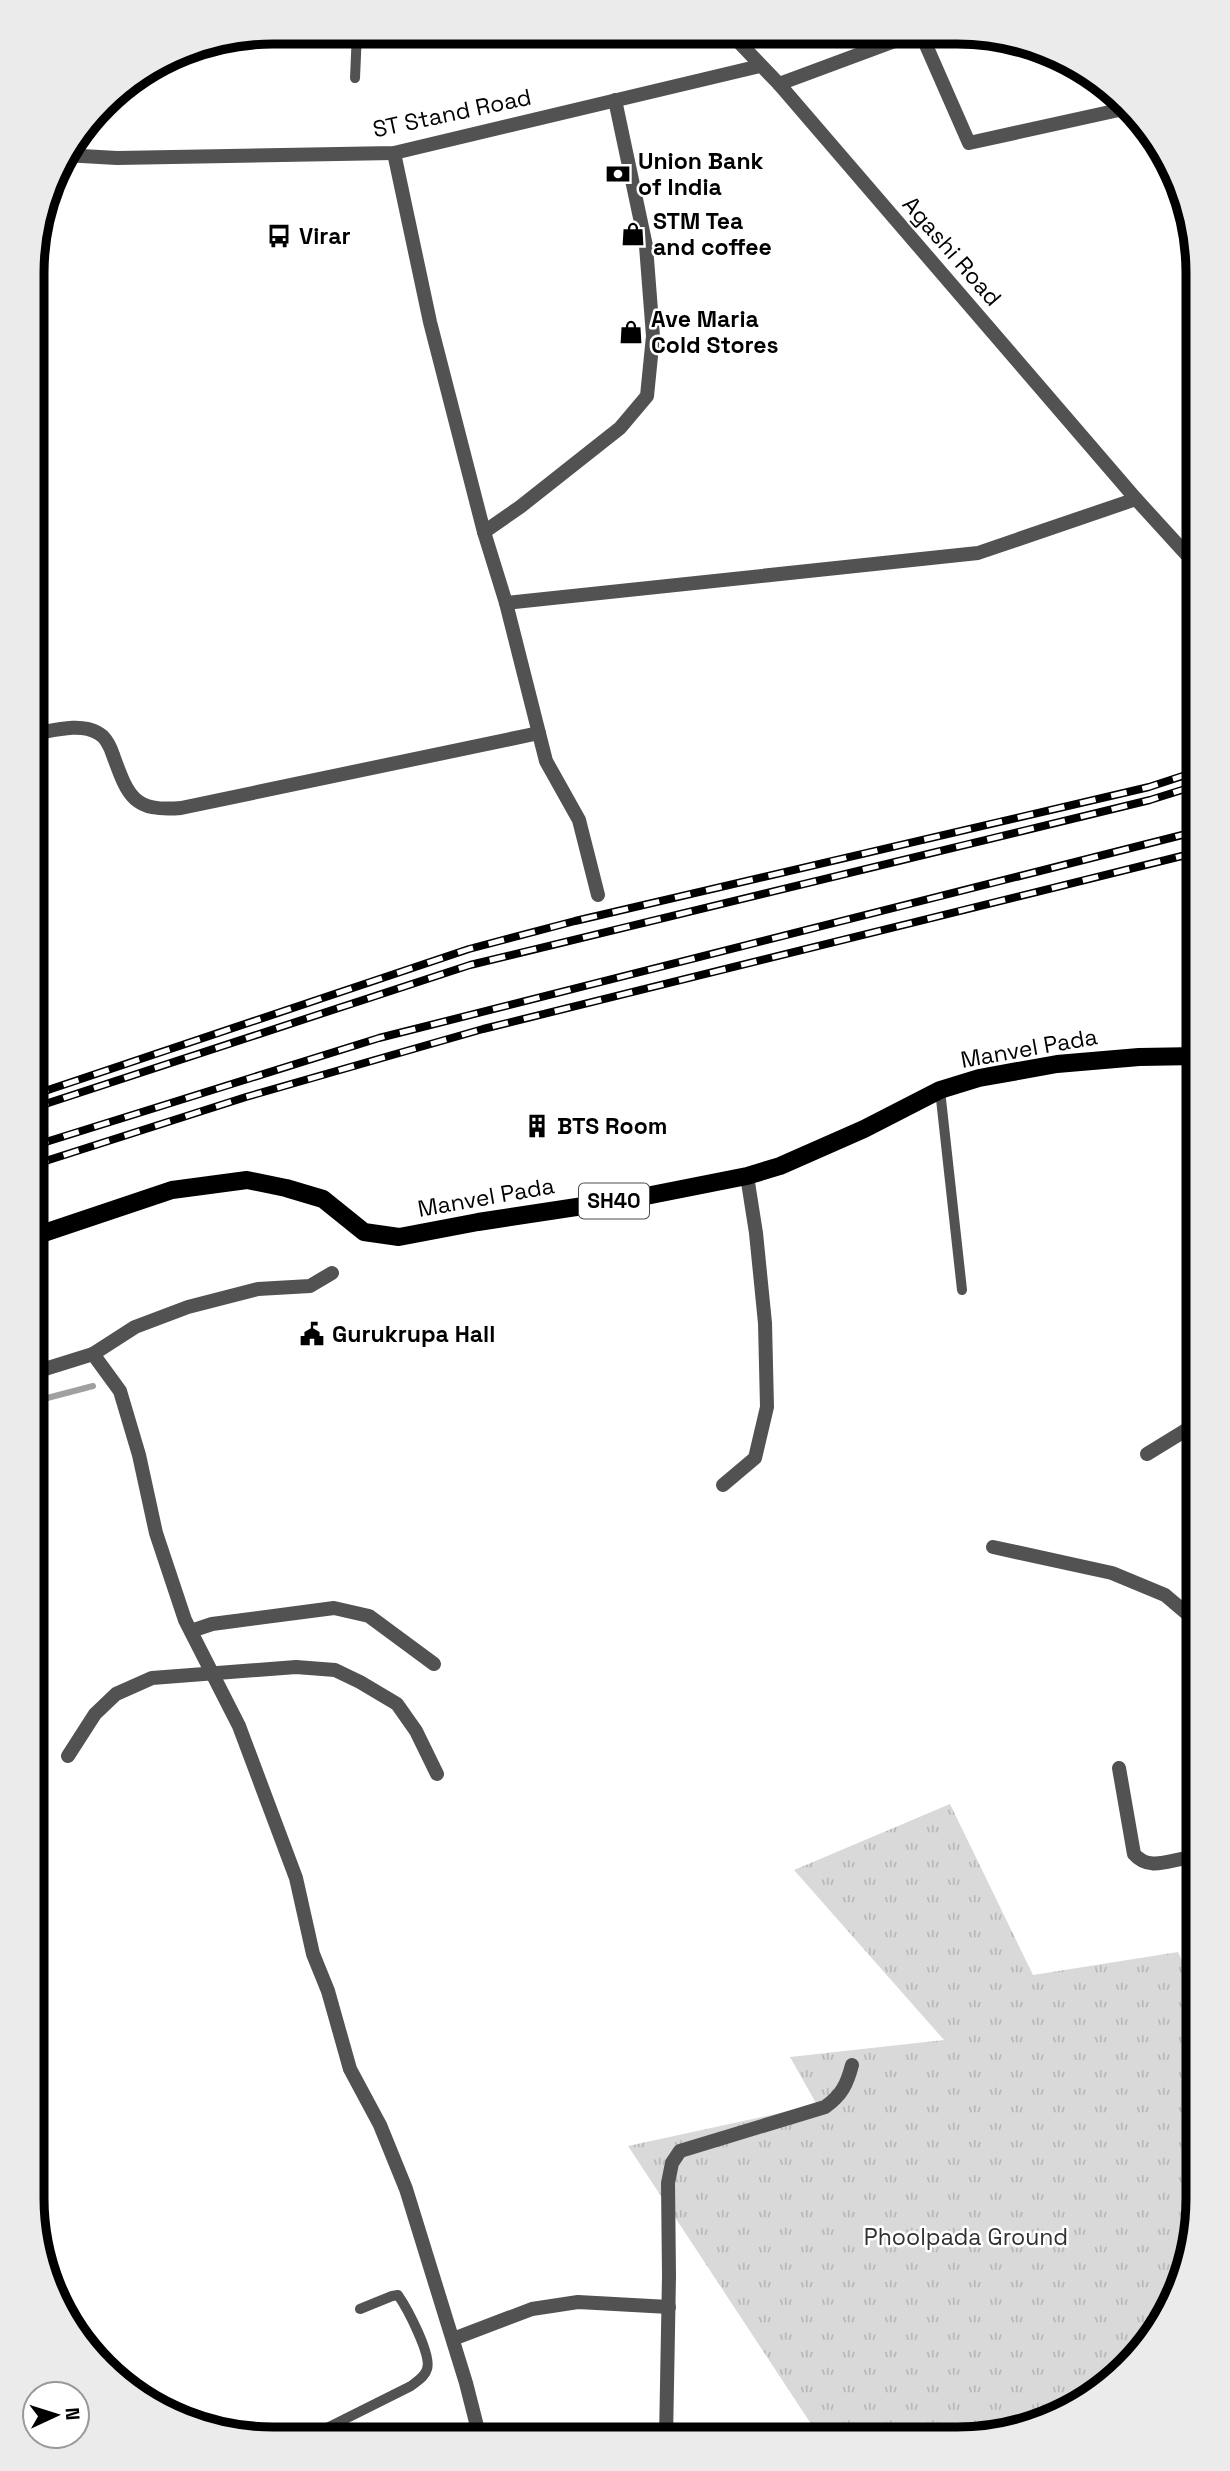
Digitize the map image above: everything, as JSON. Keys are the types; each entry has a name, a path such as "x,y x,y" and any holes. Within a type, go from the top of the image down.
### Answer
{"main road":[{"name":"Manvel Pada","path":"44,1233 172,1189 247,1180 323,1199 364,1232 399,1237 636,1198 747,1176 780,1166 864,1129 940,1090 979,1078 1057,1064 1186,1056"}],"street":[{"name":"Agashi Road","path":"740,44 779,84 1186,554"},
{"path":"779,84 889,44"},
{"path":"926,44 969,143 1118,110"},
{"name":"ST Stand Road","path":"76,156 117,158 394,153 760,66"},
{"path":"484,532 620,428 647,396 653,336 646,246 615,100"},
{"path":"394,153 430,322 546,761 579,820 598,895"},
{"path":"506,603 978,553 1136,499"},
{"path":"44,733 81,728 98,733 110,744 123,782 135,800 156,810 181,808 539,733"},
{"path":"723,1485 755,1458 767,1407 765,1323 747,1176"},
{"path":"44,1369 93,1354 135,1327 188,1307 258,1289 310,1286 332,1273"},
{"path":"93,1354 120,1391 139,1455 156,1533 191,1631 239,1726 296,1878 313,1954 328,1991 350,2069 380,2124 406,2189 453,2339 477,2427"},
{"path":"1147,1454 1186,1430"},
{"path":"993,1547 1112,1573 1165,1595 1186,1613"},
{"path":"191,1631 212,1624 334,1608 369,1616 434,1664"},
{"path":"68,1756 95,1714 116,1694 152,1678 296,1667 335,1670 397,1704 416,1731 437,1774"},
{"path":"1119,1768 1134,1854 1141,1862 1154,1864 1186,1857"},
{"path":"666,2427 668,2183 672,2163 680,2151 825,2107 836,2099 847,2085 852,2065"},
{"path":"453,2339 501,2319 555,2305 578,2302 669,2306"}],"lane":[{"path":"355,78 356,44"},
{"path":"940,1090 962,1290"},
{"path":"329,2427 411,2386 428,2369 432,2349 398,2295 360,2309"}],"green space":[{"name":"Phoolpada Ground","path":"950,1804 1033,1975 1178,1952 1186,1969 1186,2214 1182,2243 1163,2300 1148,2326 1119,2360 1097,2380 1072,2397 1031,2415 988,2425 813,2427 628,2146 817,2105 790,2057 944,2040 794,1870"}],"waterway":[{"path":"44,1399 93,1386"}],"railway":[{"path":"44,1091 469,949 575,921 1149,787 1186,775"},
{"path":"44,1104 470,965 1150,800 1186,789"},
{"path":"44,1143 379,1038 1186,834"},
{"path":"44,1161 246,1097 483,1029 1186,855"}],"place":[{"name":"Union Bank of India","path":"618,174"},
{"name":"STM Tea and coffee","path":"633,234"},
{"name":"Virar","path":"279,236"},
{"name":"Ave Maria Cold Stores","path":"631,332"},
{"name":"BTS Room","path":"537,1126"},
{"name":"Gurukrupa Hall","path":"312,1334"}]}
